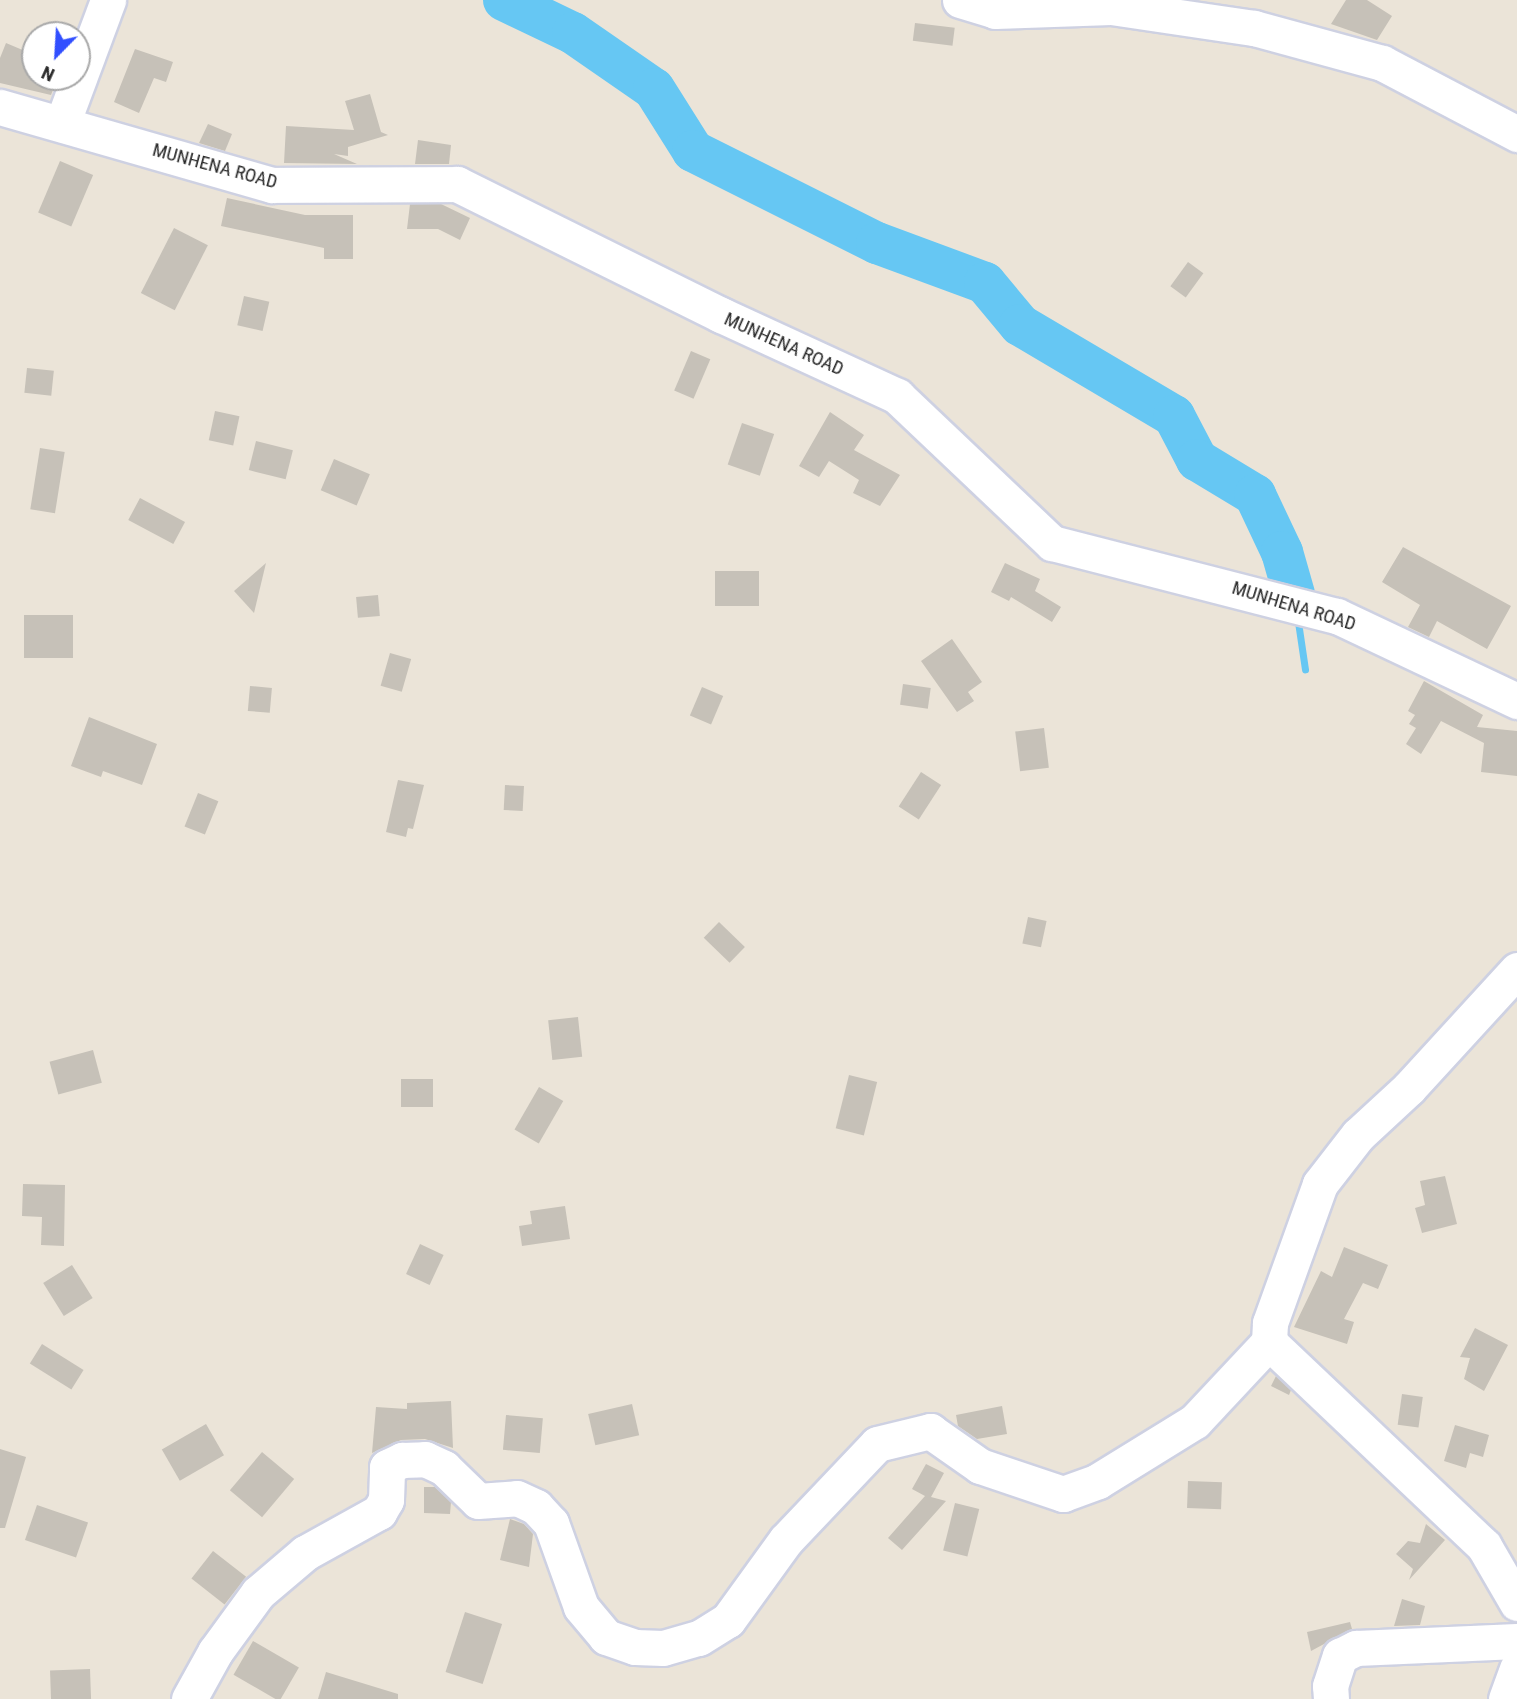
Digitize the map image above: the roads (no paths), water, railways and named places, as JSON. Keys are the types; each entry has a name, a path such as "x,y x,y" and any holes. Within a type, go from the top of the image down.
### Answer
{"street":[{"path":"62,124 108,0"},
{"path":"960,0 995,11 1111,7 1254,28 1382,63 1517,134"},
{"name":"MUNHENA ROAD","path":"0,107 272,185 457,184 721,316 897,396 1052,543 1257,592 1337,616 1517,701"},
{"path":"189,1699 215,1652 258,1593 305,1553 379,1512 386,1500 387,1467 402,1460 425,1460 444,1468 478,1501 517,1498 536,1507 551,1523 581,1607 606,1637 635,1647 663,1648 699,1638 728,1620 786,1540 877,1444 930,1432 980,1466 1063,1494 1098,1481 1195,1420 1269,1342 1270,1324 1320,1184 1358,1135 1409,1088 1517,970"},
{"path":"1269,1342 1484,1546 1517,1603"},
{"path":"1331,1699 1330,1686 1340,1656 1356,1647 1517,1640"},
{"path":"1506,1699 1517,1668"}],"waterway":[{"path":"504,0 573,33 654,89 693,151 877,243 985,283 1020,325 1174,416 1197,460 1255,495 1282,552 1294,594"},
{"path":"1297,615 1305,669"}]}
